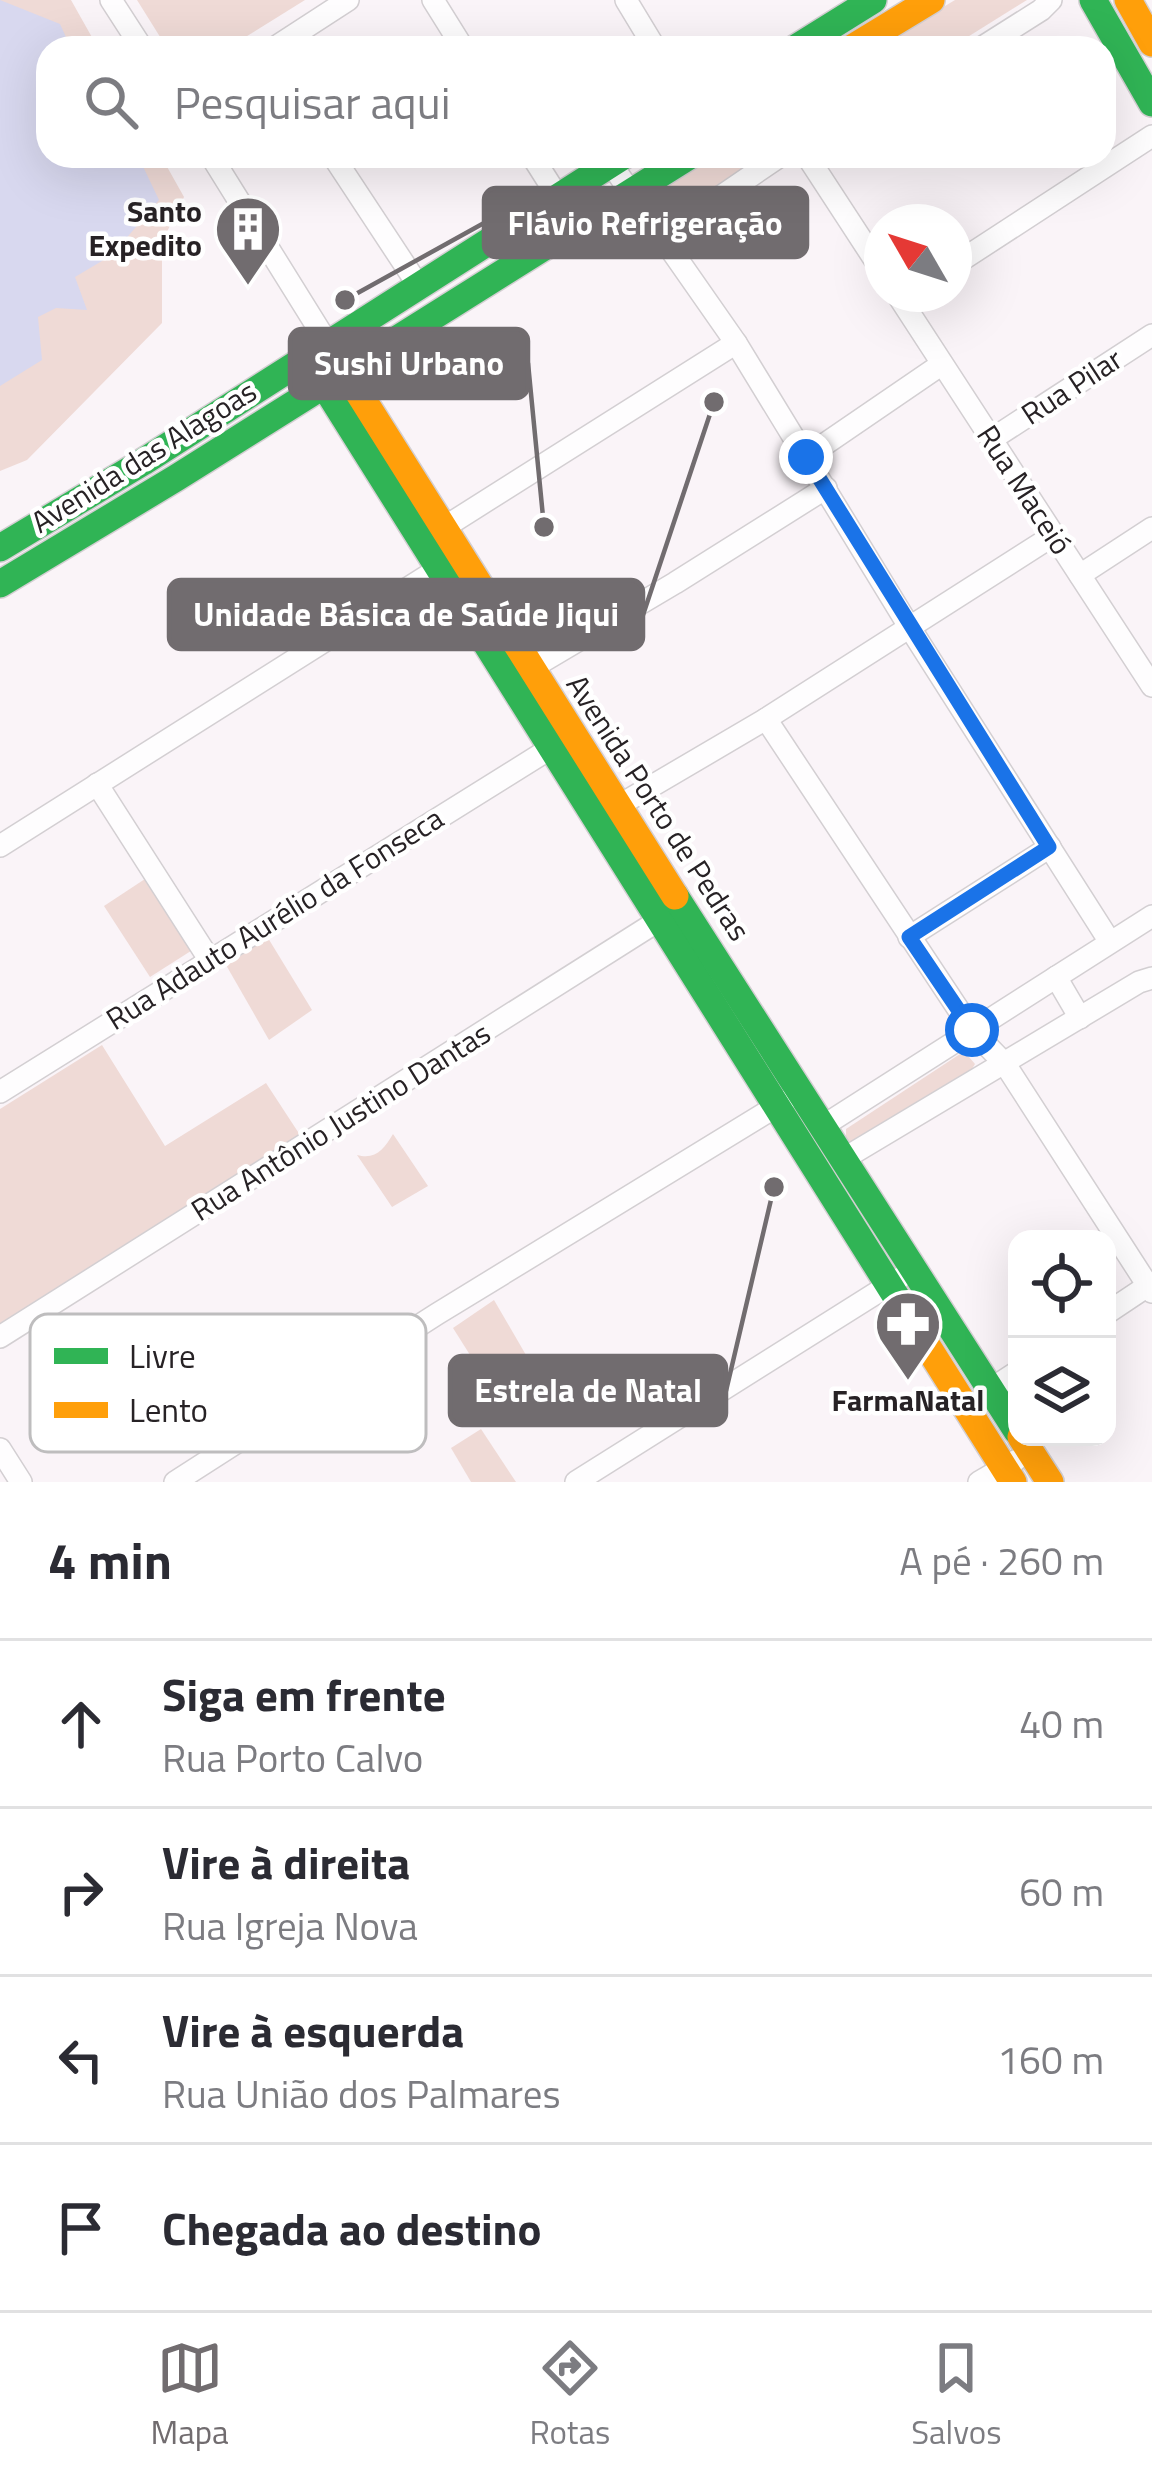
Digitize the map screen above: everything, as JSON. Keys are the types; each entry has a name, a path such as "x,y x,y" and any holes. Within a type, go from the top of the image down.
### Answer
{"main road":[{"path":"809,36 836,10 873,0"},
{"path":"872,36 931,0"},
{"path":"1093,0 1114,36"},
{"path":"1128,0 1152,44"},
{"path":"1116,40 1152,103"},
{"name":"Avenida das Alagoas","path":"0,548 604,168"},
{"name":"Avenida das Alagoas","path":"0,584 670,168"},
{"name":"Avenida Porto de Pedras","path":"328,344 334,379 448,563 550,748 801,1090 1008,1416"},
{"name":"Avenida Porto de Pedras","path":"334,379 440,530 448,563 530,669 618,806 776,1107 1008,1474"},
{"path":"176,478 170,460 209,431 217,415"},
{"path":"66,544 80,526 145,484 148,474 143,462"},
{"name":"Avenida Porto de Pedras","path":"1027,1446 1050,1482"}],"street":[{"path":"111,0 134,36"},
{"path":"292,36 348,0"},
{"path":"433,0 456,36"},
{"path":"626,0 648,36"},
{"path":"1000,36 1052,0"},
{"path":"1116,159 1152,136"},
{"name":"Avenida Porto de Pedras","path":"218,168 328,344"},
{"path":"341,168 418,285"},
{"path":"540,168 577,227"},
{"path":"621,168 632,194 736,343 1110,942"},
{"path":"663,236 762,168"},
{"path":"816,168 864,244"},
{"path":"972,253 1103,168"},
{"name":"Rua Maceió","path":"911,312 1152,686"},
{"name":"Rua Pilar","path":"992,440 1152,335"},
{"path":"440,530 736,343"},
{"path":"806,457 942,364"},
{"path":"530,669 826,488"},
{"path":"1080,574 1152,528"},
{"path":"618,806 1054,535"},
{"path":"0,846 448,563"},
{"path":"766,718 909,937 972,1030 1005,1064 1151,1287 1116,1307"},
{"name":"Rua Adauto Aurélio da Fonseca","path":"0,1092 550,748"},
{"path":"97,784 209,959"},
{"path":"909,937 1049,847"},
{"name":"Rua Antônio Justino Dantas","path":"35,1314 671,913"},
{"path":"823,1126 1152,916"},
{"path":"1056,976 1080,1018"},
{"path":"845,1158 1152,978"},
{"path":"426,1321 801,1090"},
{"path":"576,1482 915,1269"},
{"name":"Rua Antônio Justino Dantas","path":"0,1336 30,1317"},
{"path":"991,1389 1008,1378"},
{"path":"979,1482 1008,1474 1020,1446"},
{"path":"0,1449 21,1482"},
{"path":"175,1482 222,1452"}],"shaded area":[{"path":"0,0 71,0 91,36 36,36 36,168 168,168 184,197 162,242 162,323 27,460 0,471"},
{"path":"137,0 305,0 247,36 160,36"},
{"path":"955,0 1027,0 969,36 895,36"},
{"path":"696,168 749,168 664,222 649,198"},
{"path":"148,877 194,949 150,977 104,906"},
{"path":"268,938 312,1010 269,1040 226,965"},
{"path":"102,1045 165,1146 266,1083 300,1135 0,1324 0,1109"},
{"path":"960,1054 975,1064 969,1074 855,1144 846,1139 846,1129"},
{"path":"393,1134 428,1186 392,1207 357,1155 379,1152"},
{"path":"494,1300 537,1374 499,1401 453,1328"},
{"path":"481,1429 516,1482 471,1482 451,1448"}],"water":[{"path":"0,0 60,24 66,36 36,36 36,168 144,168 159,200 112,255 75,277 87,310 56,308 38,317 42,360 0,386"}],"traffic: fast":[{"path":"815,36 873,0"},
{"path":"1093,0 1114,36"},
{"path":"1116,40 1152,103"},
{"path":"0,548 604,168"},
{"path":"0,584 670,168"},
{"path":"324,385 924,1341"},
{"path":"675,896 1008,1417"}],"traffic: slow":[{"path":"872,36 931,0"},
{"path":"1128,0 1152,43"},
{"path":"328,344 675,896"},
{"path":"924,1341 1013,1482"},
{"path":"1027,1446 1050,1482"}],"place":[{"name":"Santo Expedito","path":"248,288"},
{"name":"Flávio Refrigeração","path":"345,300"},
{"name":"Unidade Básica de Saúde Jiqui","path":"714,402"},
{"name":"Sushi Urbano","path":"544,527"},
{"name":"Estrela de Natal","path":"774,1187"},
{"name":"FarmaNatal","path":"908,1383"}],"route":[{"path":"806,457 1049,847 909,937 972,1030"}]}
